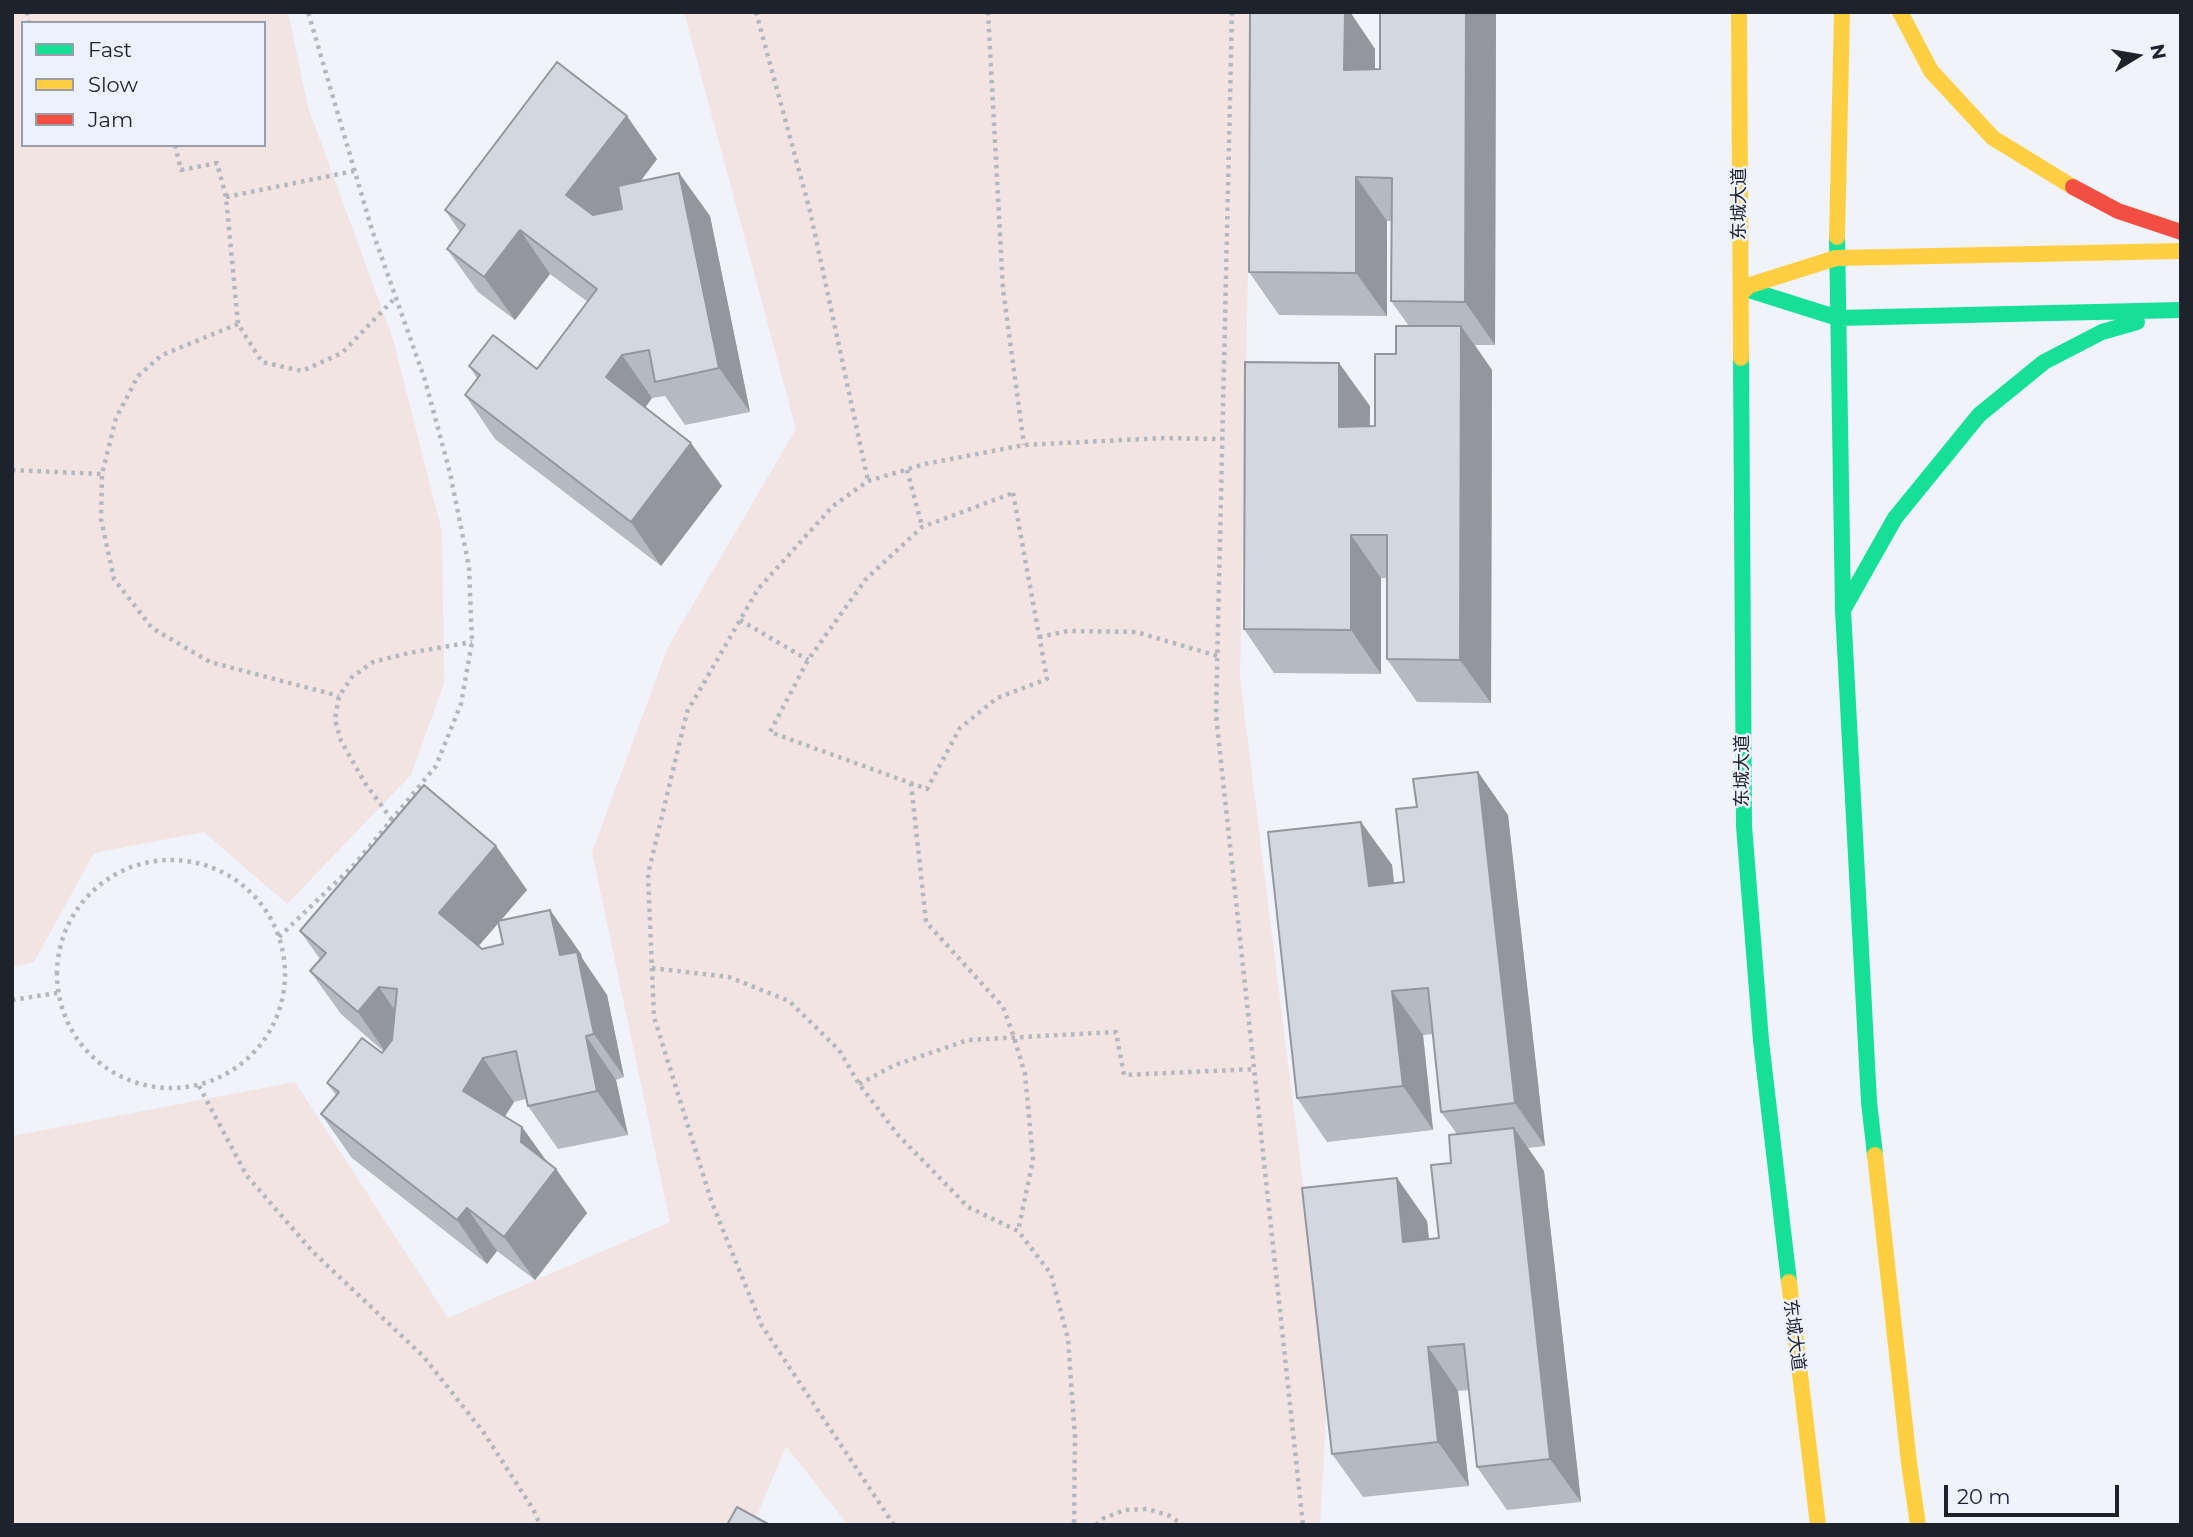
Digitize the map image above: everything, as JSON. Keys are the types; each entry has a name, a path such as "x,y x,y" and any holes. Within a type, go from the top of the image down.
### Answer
{"main road":[{"name":"东城大道","path":"1739,12 1744,826 1762,1054 1818,1525"},
{"path":"1842,12 1836,258 1843,610 1869,1102 1918,1525"},
{"path":"1900,12 1931,71 1993,138 2052,176 2118,211 2181,232"},
{"path":"1741,288 1836,258 2181,251"},
{"path":"1741,288 1838,318 2178,310"},
{"path":"1843,610 1895,519 1979,415 2044,362 2102,332 2178,310"}],"path":[{"path":"279,937 355,864 436,766 461,704 472,642 469,568 450,473 425,380 372,230 308,12"},
{"path":"756,12 810,211 868,481"},
{"path":"988,12 1003,289 1024,445"},
{"path":"1232,12 1216,715 1303,1525"},
{"path":"175,147 181,170 217,163 226,197 238,324 262,362 302,371 342,353 396,297"},
{"path":"226,197 354,171"},
{"path":"238,324 162,355 138,376 116,418 102,474 101,519 114,579 152,628 210,662 339,696"},
{"path":"894,1525 762,1326 712,1203 654,1017 648,874 687,712 758,589 833,506 868,481 1024,445 1164,438 1222,439"},
{"path":"12,470 102,474"},
{"path":"907,470 922,527"},
{"path":"1013,493 1039,637 1048,679 997,698 960,728 927,789 771,732 808,660 866,579 922,527 1013,493"},
{"path":"740,620 808,660"},
{"path":"1039,637 1068,631 1136,632 1218,656"},
{"path":"392,820 365,783 341,741 335,720 339,696 352,677 373,663 409,653 472,642"},
{"path":"911,783 926,922 1003,1007 1025,1074 1033,1160 1018,1231"},
{"path":"162,859 200,862 234,878 262,903 279,937 286,975 279,1012 262,1045 233,1072 199,1086 161,1089 124,1080 93,1059 70,1029 57,993 58,955 70,919 93,889 125,868 162,859"},
{"path":"652,968 729,977 789,1001 839,1050 859,1084 898,1135 968,1207 1018,1231 1051,1274 1068,1339 1075,1437 1074,1525"},
{"path":"12,1000 57,993"},
{"path":"859,1084 895,1065 968,1040 1116,1032 1124,1075 1256,1069"},
{"path":"199,1086 247,1176 313,1252 423,1356 484,1433 533,1509 540,1525"},
{"path":"1096,1525 1104,1518 1125,1510 1148,1509 1170,1516 1182,1525"}],"shaded area":[{"path":"12,12 288,12 308,107 393,339 442,532 444,683 411,775 287,904 204,832 94,853 34,962 12,967"},
{"path":"684,12 1253,12 1240,678 1328,1383 1320,1525 848,1525 786,1446 753,1525 12,1525 12,1136 295,1082 448,1318 670,1222 592,852 668,647 796,429"}],"building":[{"path":"1250,12 1345,12 1344,70 1380,69 1380,12 1466,12 1465,302 1391,301 1392,178 1356,177 1356,273 1249,272"},
{"path":"557,62 627,116 566,195 593,215 622,209 618,186 679,173 719,368 655,382 649,350 622,355 606,377 691,443 631,522 465,395 480,375 469,366 493,335 537,369 597,289 520,230 484,277 447,249 465,225 445,210"},
{"path":"1396,326 1461,326 1460,660 1387,659 1387,535 1351,535 1351,630 1244,629 1245,362 1339,363 1339,427 1375,426 1375,354 1396,354"},
{"path":"1478,772 1515,1103 1441,1112 1428,988 1392,991 1403,1086 1297,1098 1268,832 1361,822 1369,886 1404,882 1396,809 1417,807 1413,779"},
{"path":"424,785 496,846 439,913 482,949 503,944 498,921 550,910 560,955 577,952 594,1034 586,1036 597,1091 528,1106 516,1051 483,1058 463,1091 522,1127 521,1142 556,1169 504,1237 467,1208 457,1220 321,1114 339,1092 327,1083 362,1038 382,1053 392,1040 397,989 379,987 358,1012 310,971 326,953 300,931"},
{"path":"1514,1128 1550,1459 1477,1467 1464,1344 1428,1347 1438,1442 1332,1454 1302,1188 1397,1178 1403,1242 1439,1238 1431,1165 1451,1163 1449,1135"},
{"path":"737,1507 770,1525 727,1525"}],"traffic: fast":[{"path":"1837,237 1843,610 1869,1102 1875,1155"},
{"path":"1746,289 1838,318 2181,310"},
{"path":"1843,610 1895,518 1979,415 2044,362 2102,332 2137,322"},
{"path":"1741,358 1744,826 1761,1041 1789,1282"}],"traffic: slow":[{"path":"1739,12 1741,358"},
{"path":"1837,237 1842,12"},
{"path":"1900,12 1931,71 1993,138 2073,187"},
{"path":"1746,289 1741,288 1836,258 2181,251"},
{"path":"1875,1155 1918,1525"},
{"path":"1789,1282 1818,1525"}],"traffic: jam":[{"path":"2073,187 2118,211 2181,232"}]}
